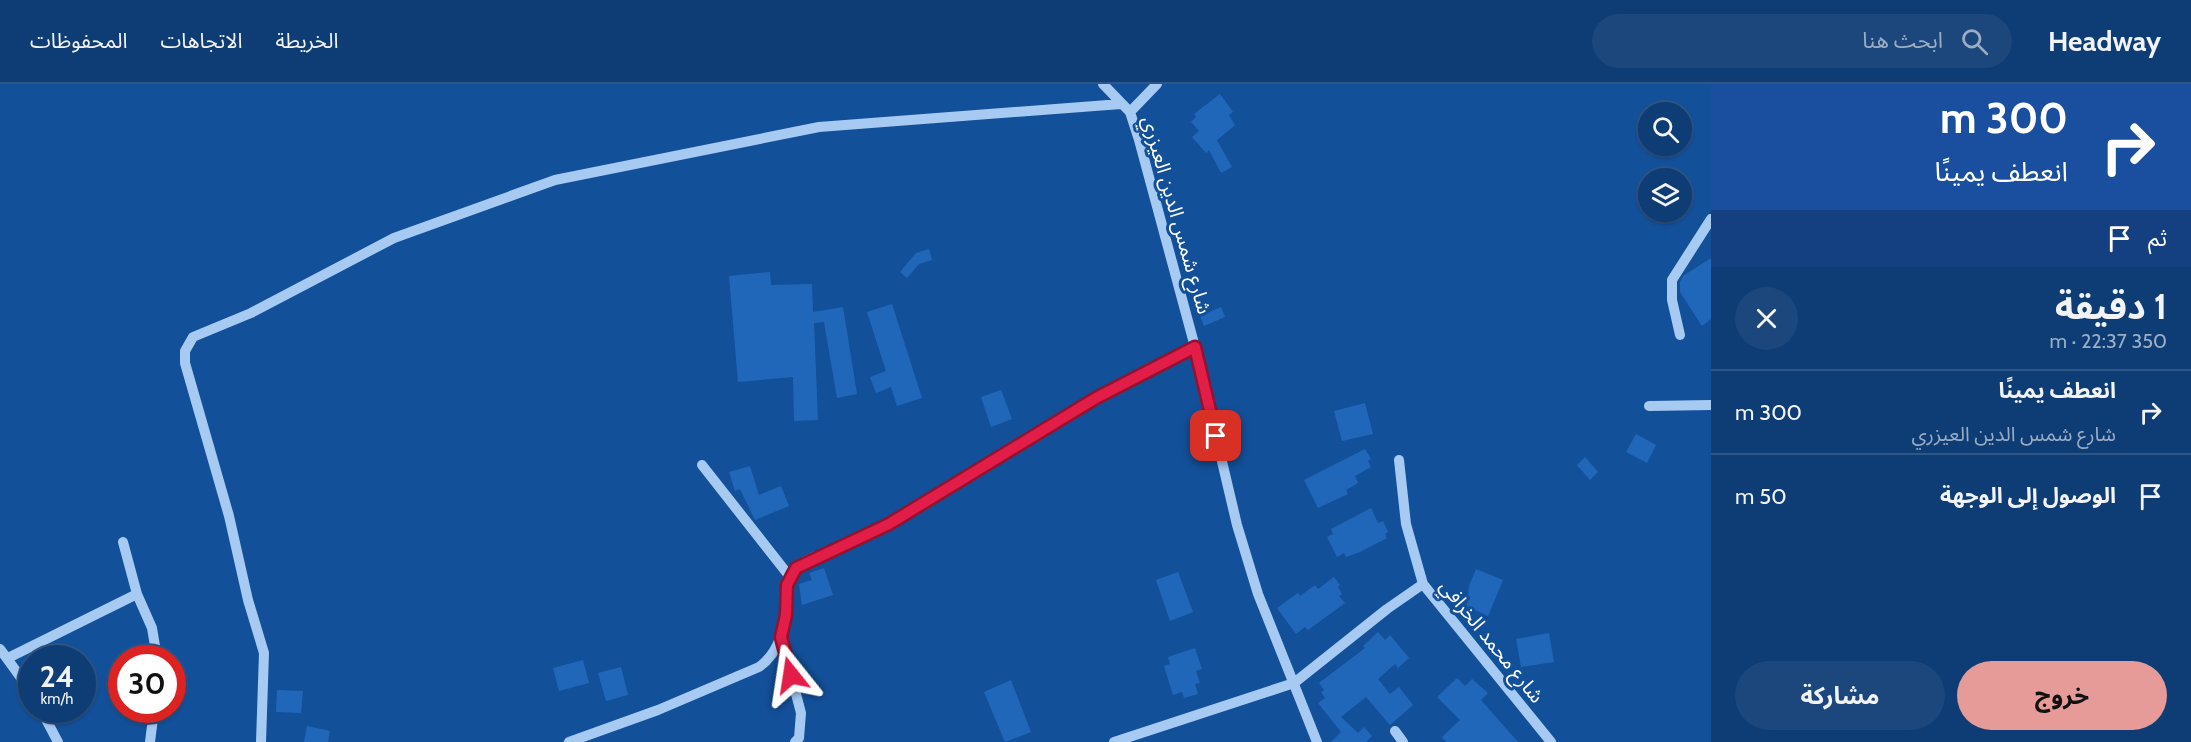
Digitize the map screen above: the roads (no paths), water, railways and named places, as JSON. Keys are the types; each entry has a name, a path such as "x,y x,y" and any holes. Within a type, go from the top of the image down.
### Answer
{"street":[{"name":"شارع شمس الدين العيزري","path":"1102,84 1130,112 1195,347 1240,537 1258,594 1317,742"},
{"path":"1130,112 1157,84"},
{"path":"261,742 264,653 248,600 230,516 185,363 185,351 193,337 251,313 393,238 555,180 819,127 1121,104"},
{"path":"1680,335 1672,300 1672,280 1711,219"},
{"path":"569,742 658,710 759,667 772,657 781,637 790,577 796,568 806,561 845,547 889,524 1096,398 1195,347"},
{"path":"1648,406 1711,405"},
{"path":"1399,460 1406,524 1423,584"},
{"path":"702,465 790,577"},
{"path":"123,542 137,594 152,628 155,645"},
{"name":"شارع محمد الخرافي","path":"1114,742 1294,683 1387,609 1423,584 1551,742"},
{"path":"8,658 137,594"},
{"path":"781,637 801,713 799,738 795,742"},
{"path":"0,649 18,673"},
{"path":"48,723 58,742"},
{"path":"150,742 152,723"},
{"path":"1395,731 1403,742"}]}
